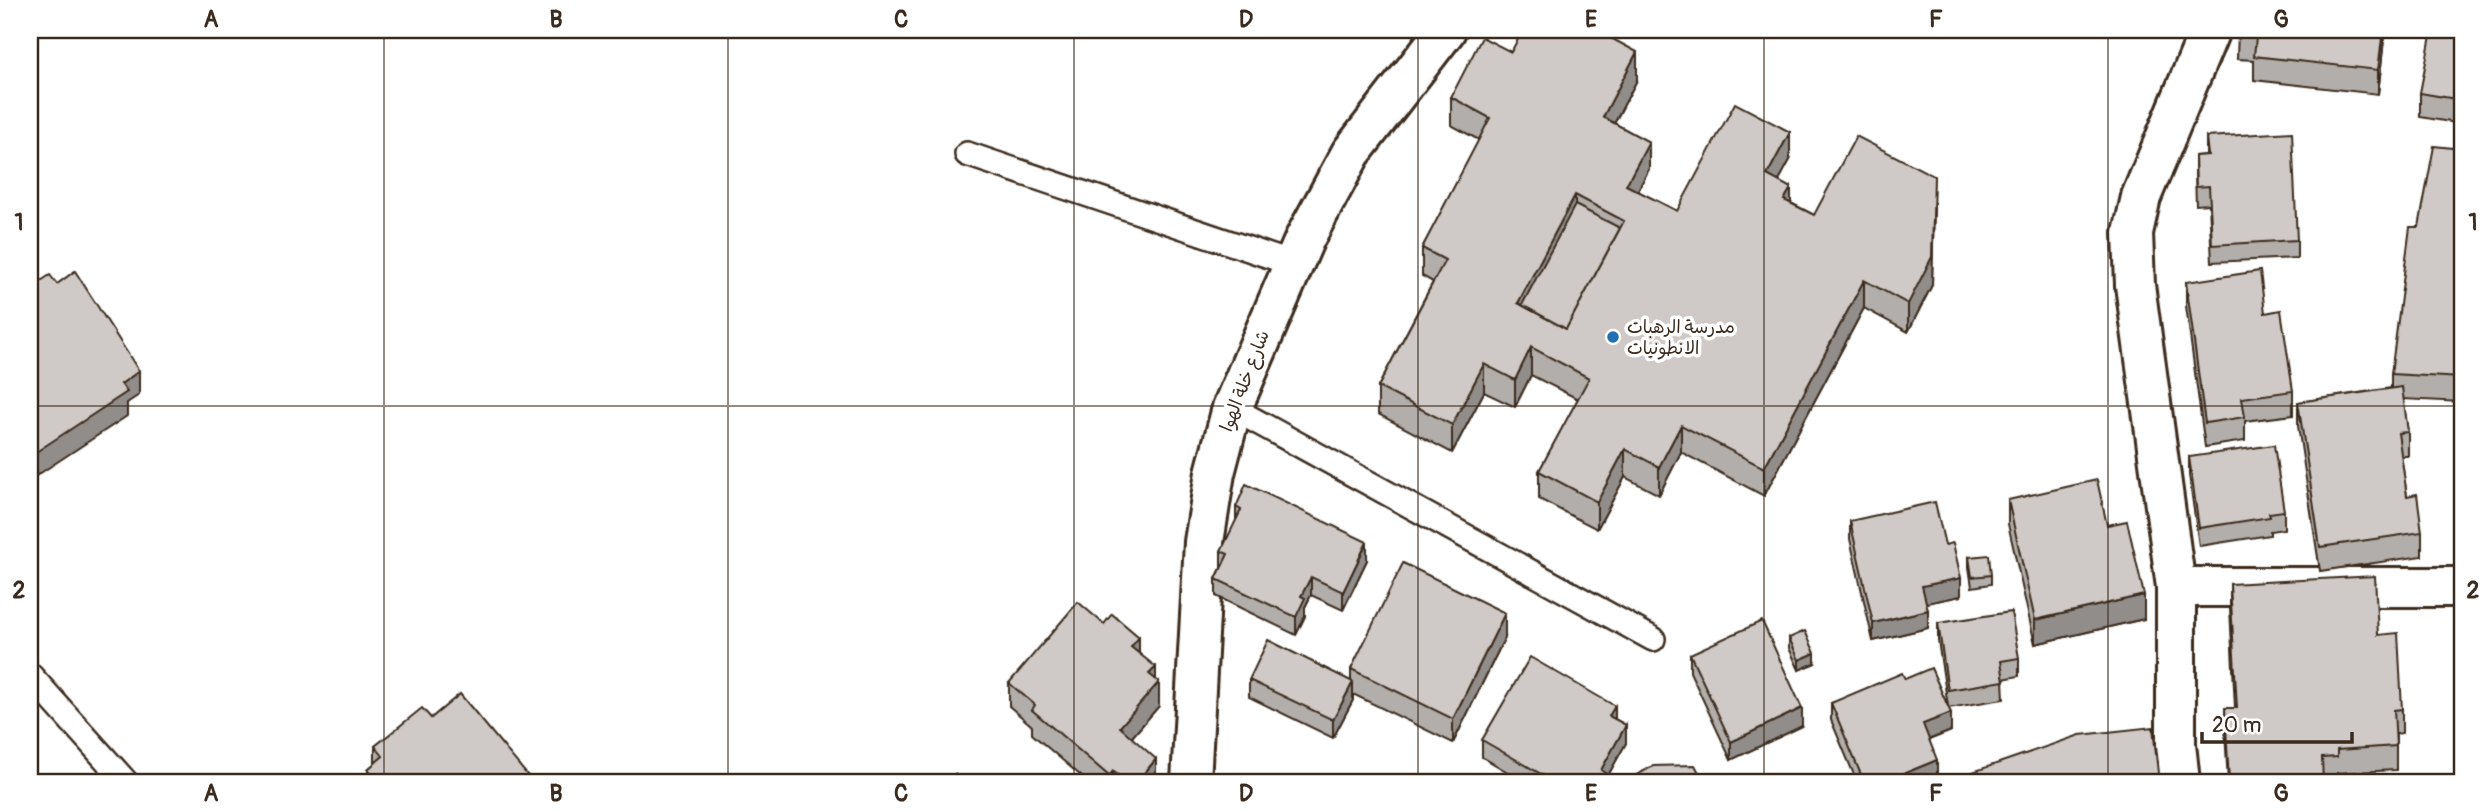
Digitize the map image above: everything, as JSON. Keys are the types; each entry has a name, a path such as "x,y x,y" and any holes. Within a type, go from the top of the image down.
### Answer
{"street":[{"name":"شارع خلة الهوا","path":"1191,782 1204,542 1215,472 1232,408 1293,264 1351,153 1446,30"},
{"path":"2180,782 2176,744 2176,587 2135,285 2133,233 2141,197 2210,30"},
{"path":"2176,587 2462,587"}],"lane":[{"path":"967,154 1293,264"},
{"path":"1232,408 1653,639"},
{"path":"30,675 126,782"}],"building":[{"path":"1523,30 1596,30 1637,52 1603,117 1649,142 1626,185 1677,211 1735,103 1790,132 1767,175 1791,188 1784,200 1814,215 1856,136 1934,176 1932,257 1908,304 1864,280 1764,468 1681,425 1659,467 1625,449 1597,502 1539,471 1589,378 1531,347 1515,380 1484,364 1452,425 1378,387 1445,260 1422,248 1490,118 1451,97 1482,37 1511,52","holes":["1575,195 1624,221 1566,329 1518,303"]},
{"path":"2238,30 2383,30 2378,70 2254,56 2256,37 2237,35"},
{"path":"2432,30 2462,30 2462,100 2420,93"},
{"path":"2292,132 2297,240 2212,245 2209,186 2196,187 2195,156 2208,155 2206,137"},
{"path":"2434,146 2462,149 2462,378 2391,374 2410,227 2419,227"},
{"path":"1575,205 1620,228 1566,329 1522,305"},
{"path":"75,271 139,371 121,384 127,392 30,456 30,288 50,275 57,284"},
{"path":"2260,271 2265,313 2281,310 2293,391 2242,398 2245,417 2205,423 2186,282"},
{"path":"2402,387 2408,432 2398,433 2407,496 2417,494 2422,532 2320,547 2298,402"},
{"path":"2274,445 2284,511 2269,513 2270,517 2199,528 2189,457"},
{"path":"2097,480 2107,525 2127,521 2144,595 2035,620 2008,500"},
{"path":"1246,484 1367,542 1343,592 1311,577 1301,596 1305,598 1296,617 1216,579 1228,554 1221,551 1241,510 1236,507"},
{"path":"1935,502 1945,545 1953,543 1961,578 1922,586 1928,610 1873,623 1850,521"},
{"path":"1989,555 1991,575 1972,577 1969,557"},
{"path":"1403,563 1505,613 1453,719 1351,669"},
{"path":"2375,576 2378,635 2398,633 2402,709 2394,710 2396,746 2337,750 2337,757 2322,758 2323,782 2229,782 2225,708 2237,708 2230,584"},
{"path":"1078,602 1104,624 1112,614 1139,637 1131,647 1156,667 1149,674 1159,682 1120,727 1156,759 1137,782 1126,782 1113,771 1109,776 1032,710 1035,705 1009,683"},
{"path":"2011,612 2019,658 2001,661 2004,681 1948,690 1938,623"},
{"path":"1762,621 1802,708 1731,742 1690,654"},
{"path":"1805,631 1815,653 1799,660 1789,638"},
{"path":"1268,640 1353,682 1333,720 1249,680"},
{"path":"1530,657 1615,706 1609,716 1626,725 1601,770 1606,774 1601,782 1555,782 1482,740"},
{"path":"1931,668 1951,713 1923,724 1937,760 1883,782 1864,782 1831,703 1902,673 1905,679"},
{"path":"460,694 533,782 379,782 368,769 383,756 375,746 422,708 431,718"},
{"path":"2153,727 2159,782 1968,782 1964,775 2080,735"},
{"path":"1695,765 1704,782 1624,782 1653,766"},
{"path":"955,774 966,782 948,782"},
{"path":"1720,775 1724,782 1706,782"}],"place":[{"name":"مدرسة الرهبات الانطونيات","path":"1613,337"}]}
